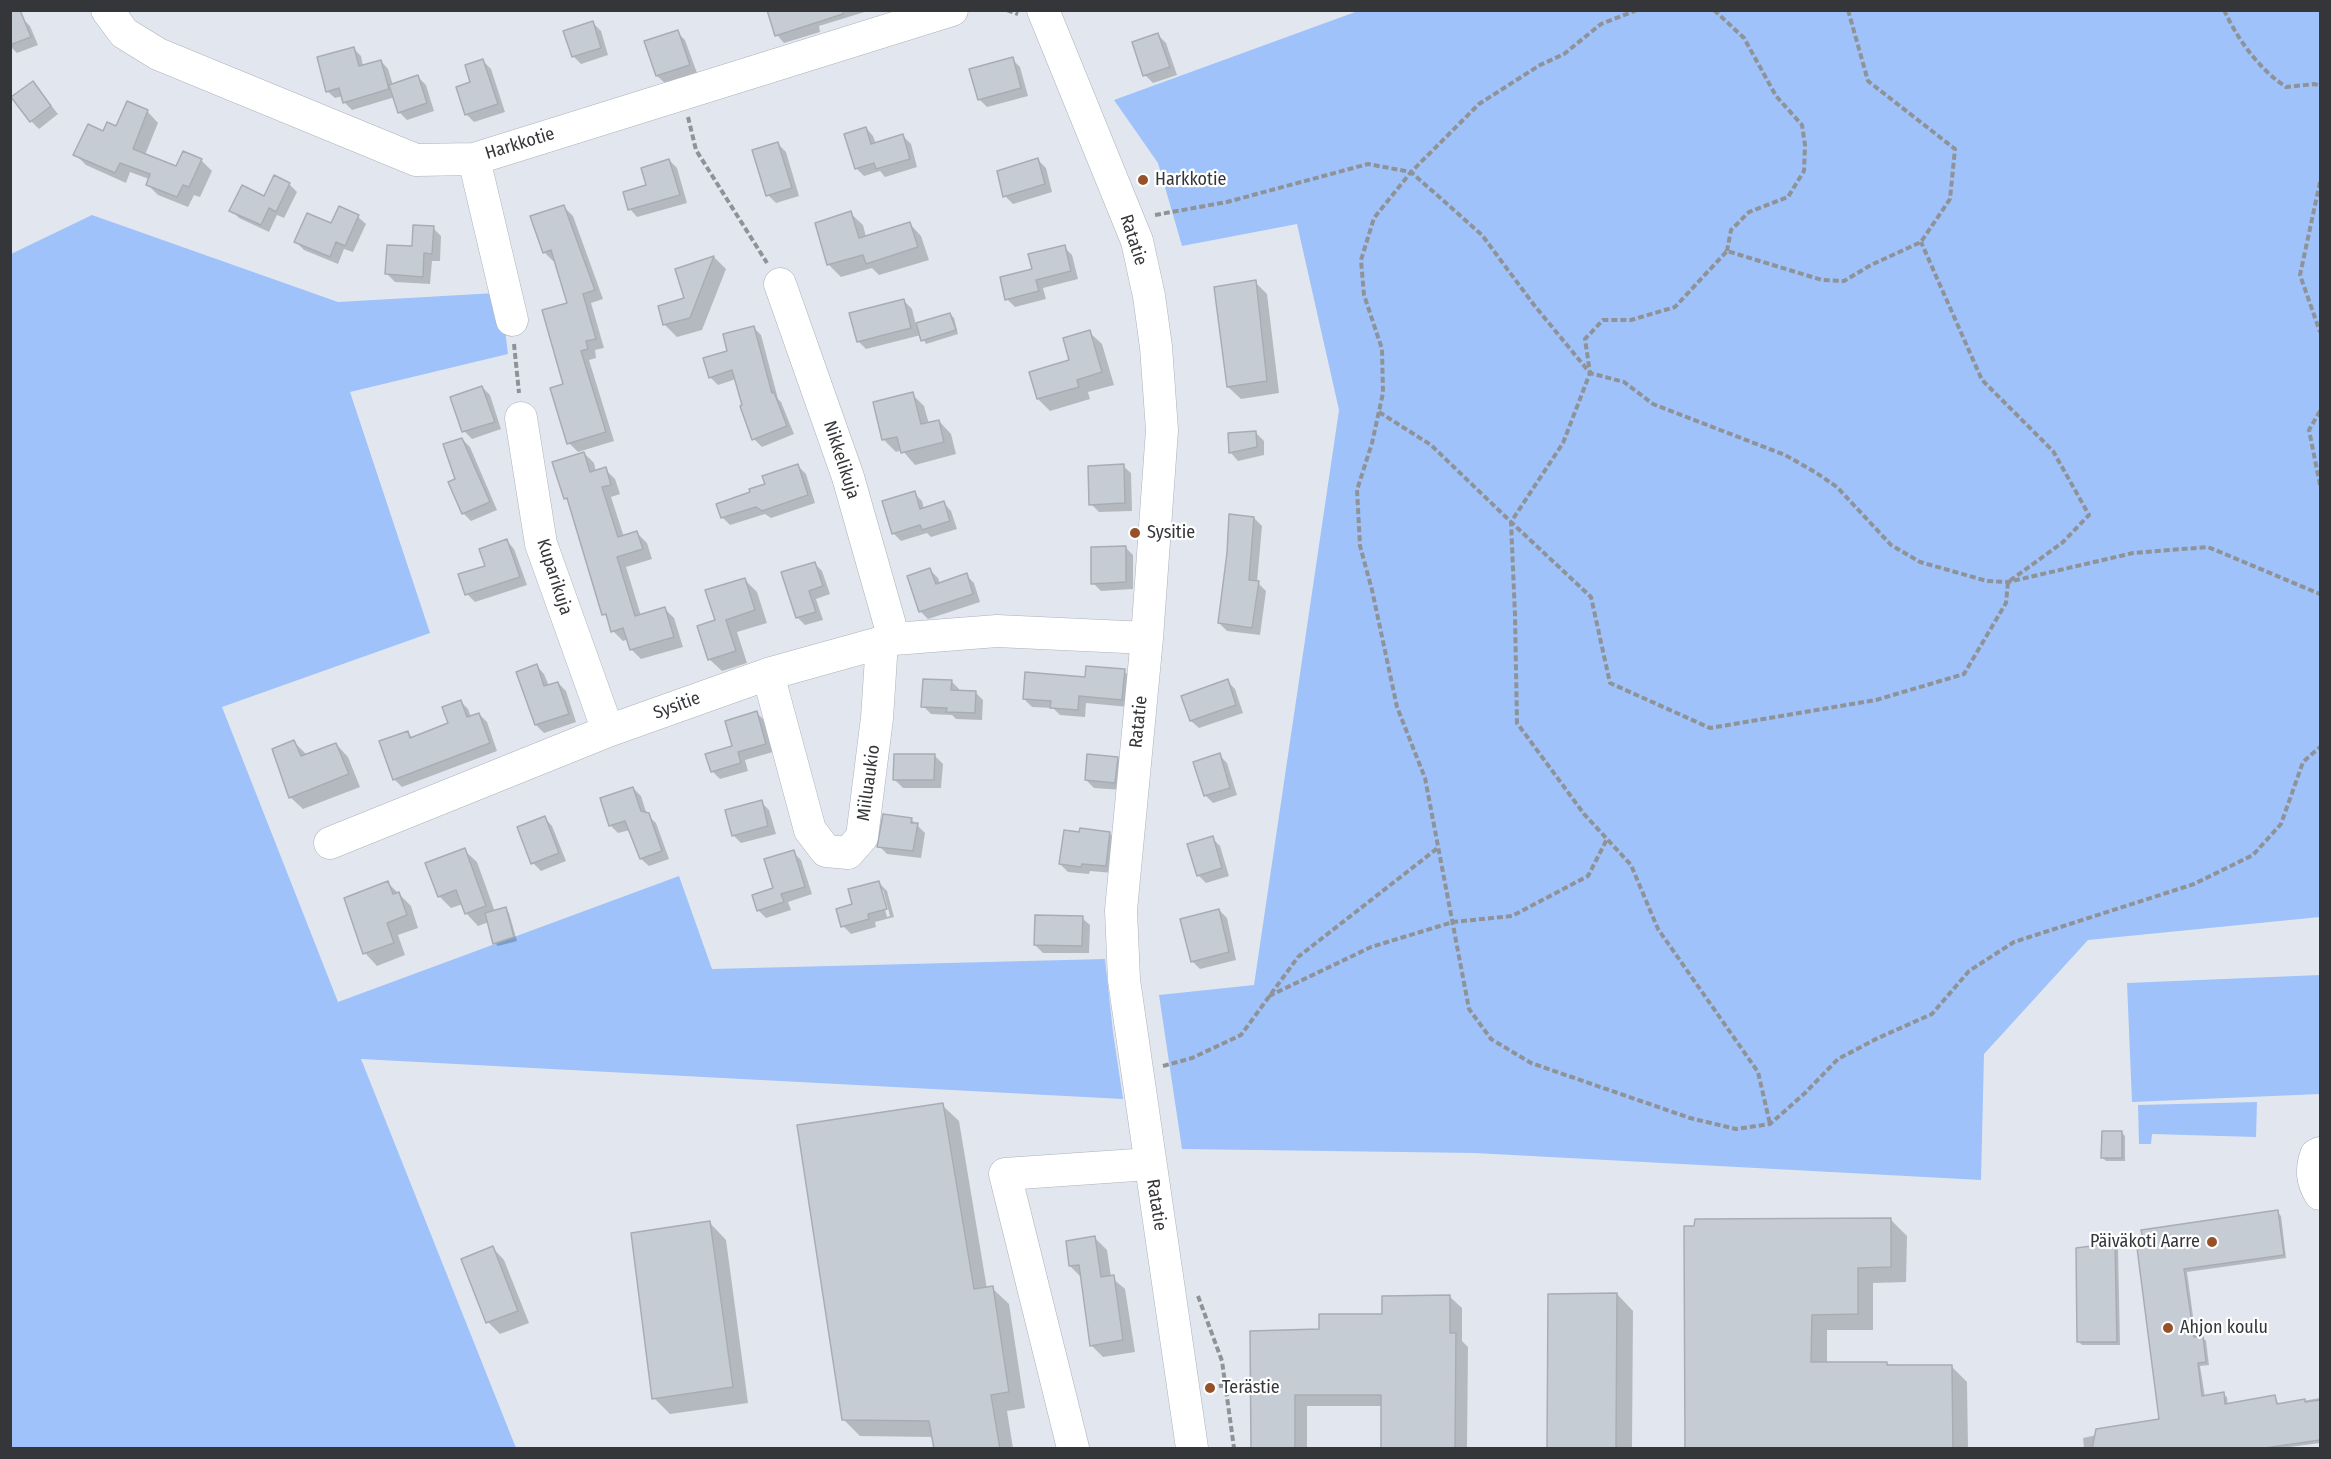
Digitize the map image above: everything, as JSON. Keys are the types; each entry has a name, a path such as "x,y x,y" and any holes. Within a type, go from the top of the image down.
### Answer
{"street":[{"name":"Harkkotie","path":"107,10 124,33 158,54 416,160 474,159 952,10"},
{"name":"Ratatie","path":"1043,10 1137,241 1149,296 1156,347 1162,430 1147,638 1121,910 1124,980 1192,1449"},
{"path":"474,159 512,320"},
{"name":"Nikkelikuja","path":"780,284 848,477 888,640"},
{"name":"Kuparikuja","path":"521,418 541,544 608,731"},
{"name":"Sysitie","path":"330,843 608,731 768,674 888,640 997,631 1147,638"},
{"name":"Miiluaukio","path":"768,674 810,830 826,851 848,853 862,837 888,640"},
{"path":"2320,1153 2316,1155 2312,1167 2314,1182 2320,1194"},
{"path":"1073,1449 1005,1174 1150,1164"}],"path":[{"path":"1636,10 1601,24 1564,54 1540,65 1479,104 1411,172 1374,218 1361,260 1364,295 1382,349 1383,393 1357,490 1360,546 1372,590 1397,707 1425,778 1469,1010 1491,1039 1531,1063 1690,1118 1736,1128 1770,1124 1838,1059 1932,1014 1969,971 2014,942 2194,884 2253,855 2281,824 2303,762 2320,747"},
{"path":"1714,10 1744,38 1776,96 1802,125 1805,145 1804,171 1788,197 1749,212 1731,230 1727,251 1675,306 1631,320 1603,320 1585,339 1590,373 1563,443 1511,522 1517,723 1584,814 1631,866 1658,929 1758,1072 1770,1124"},
{"path":"1727,251 1822,280 1844,281 1871,265 1921,242 1950,199 1955,149 1868,81 1848,10"},
{"path":"2224,10 2232,27 2268,75 2286,87 2316,84 2320,86"},
{"path":"682,94 696,150 780,284"},
{"path":"1155,215 1227,202 1368,164 1411,172 1482,235 1534,305 1590,373 1624,382 1653,404 1785,455 1815,472 1837,488 1891,545 1920,562 1988,581 2007,582 2133,553 2208,547 2320,594"},
{"path":"2320,182 2300,275 2320,332"},
{"path":"1921,242 1982,380 2053,450 2089,515 2062,543 2007,582"},
{"path":"512,320 521,418"},
{"path":"1379,412 1431,445 1591,597 1611,683 1710,728 1876,700 1964,674 2006,603 2007,582"},
{"path":"2320,414 2309,430 2320,485"},
{"path":"1269,996 1371,947 1453,922 1512,916 1588,876 1607,839"},
{"path":"1156,1068 1192,1058 1240,1035 1298,957 1439,847"},
{"path":"1210,1388 1226,1385"}],"shaded area":[{"path":"1358,11 2320,11 2320,917 2088,940 1984,1054 1981,1180 1475,1153 1182,1149 1159,995 1254,985 1339,410 1297,224 1182,246 1158,163 1114,100"},
{"path":"92,215 338,302 496,293 504,322 508,354 350,392 430,633 222,707 338,1002 679,876 712,969 1105,959 1123,1099 361,1059 516,1448 11,1448 11,254"},
{"path":"2320,975 2320,1094 2132,1102 2127,983"},
{"path":"2257,1102 2256,1137 2152,1134 2151,1144 2139,1144 2138,1105"}],"building":[{"path":"10,10 20,10 31,37 10,45"},
{"path":"767,10 843,10 843,14 775,36"},
{"path":"593,21 601,48 572,57 563,31"},
{"path":"678,30 690,65 656,76 644,41"},
{"path":"1158,33 1170,67 1143,76 1132,42"},
{"path":"354,47 359,66 381,60 389,89 343,103 339,88 326,92 317,57"},
{"path":"1013,57 1021,88 978,100 969,69"},
{"path":"483,59 498,104 465,115 456,87 470,82 465,65"},
{"path":"418,75 427,103 398,113 389,85"},
{"path":"33,81 51,106 30,122 11,97"},
{"path":"127,101 148,110 133,149 176,166 183,151 202,159 189,187 183,185 177,197 146,185 150,174 120,163 115,173 73,155 88,124 103,131 107,122 116,126"},
{"path":"866,127 871,144 903,134 910,159 876,169 874,163 855,169 844,134"},
{"path":"778,142 792,188 766,196 752,150"},
{"path":"1038,158 1045,184 1003,197 997,171"},
{"path":"669,159 680,195 628,210 623,192 646,185 641,168"},
{"path":"274,175 290,183 276,212 269,208 261,225 229,211 242,185 264,196"},
{"path":"564,205 595,290 583,294 596,339 586,341 588,349 581,351 606,432 567,444 550,388 563,384 542,310 567,303 551,250 543,253 530,216"},
{"path":"339,206 359,215 345,246 336,242 330,257 294,242 307,213 331,223"},
{"path":"851,211 859,238 910,222 918,247 866,264 863,255 827,265 815,223"},
{"path":"413,225 434,226 432,254 424,253 423,277 385,274 387,245 412,246"},
{"path":"1065,245 1071,271 1036,280 1039,291 1005,300 1000,277 1032,269 1028,254"},
{"path":"714,256 690,318 663,325 658,306 684,298 675,269"},
{"path":"1256,280 1267,381 1227,387 1214,287"},
{"path":"904,299 911,328 857,342 849,313"},
{"path":"950,313 956,330 921,341 916,323"},
{"path":"754,326 772,393 774,392 787,426 752,440 740,406 742,405 732,370 709,378 703,358 727,351 723,334"},
{"path":"1090,330 1102,372 1077,380 1079,387 1037,399 1029,372 1069,360 1063,338"},
{"path":"482,386 495,422 462,432 450,397"},
{"path":"913,392 921,424 939,420 944,442 901,453 897,437 882,440 873,402"},
{"path":"1256,431 1257,447 1229,453 1228,433"},
{"path":"462,438 490,502 462,514 448,482 455,479 443,444"},
{"path":"584,452 590,472 606,467 611,485 602,487 618,537 637,531 643,549 617,557 635,616 665,607 674,637 630,650 623,628 611,632 606,614 602,615 567,498 564,499 552,462"},
{"path":"798,464 808,495 762,511 756,507 721,518 716,504 765,484 762,476"},
{"path":"1124,464 1125,503 1089,505 1088,466"},
{"path":"915,491 920,509 944,501 950,521 922,530 920,525 892,534 882,501"},
{"path":"1229,514 1254,517 1249,580 1259,581 1252,628 1218,623 1227,553"},
{"path":"507,539 520,577 465,595 458,574 485,566 479,549"},
{"path":"1126,546 1126,582 1091,584 1091,547"},
{"path":"815,562 823,586 809,591 816,612 796,618 781,572"},
{"path":"930,568 936,584 967,573 973,594 919,612 907,576"},
{"path":"745,578 755,610 726,620 736,651 708,660 697,626 715,620 705,590"},
{"path":"537,664 544,686 558,682 569,714 535,725 516,672"},
{"path":"1086,666 1125,669 1122,700 1079,696 1078,710 1050,708 1051,701 1023,699 1025,672 1085,677"},
{"path":"923,679 952,680 951,690 976,691 975,713 946,712 947,708 921,707"},
{"path":"1228,679 1236,705 1190,721 1181,696"},
{"path":"461,700 467,717 479,713 490,743 393,780 379,741 408,731 410,738 448,723 442,707"},
{"path":"757,711 766,744 738,752 741,763 711,772 705,754 732,746 725,721"},
{"path":"294,740 301,756 336,743 349,774 289,798 272,749"},
{"path":"1220,753 1230,788 1204,796 1193,762"},
{"path":"894,754 935,754 934,780 893,780"},
{"path":"1087,754 1118,757 1115,783 1085,780"},
{"path":"633,787 641,811 649,813 662,851 640,859 625,821 609,826 600,798"},
{"path":"762,800 768,826 732,836 725,810"},
{"path":"883,814 912,818 911,823 918,823 913,851 877,847"},
{"path":"545,816 559,853 531,864 517,827"},
{"path":"1080,828 1110,832 1106,866 1082,864 1081,867 1059,864 1064,830 1079,832"},
{"path":"1213,836 1222,868 1197,876 1187,844"},
{"path":"465,848 486,906 465,914 456,890 438,897 425,863"},
{"path":"794,850 805,887 781,894 784,902 757,911 752,895 773,888 764,859"},
{"path":"388,881 393,894 399,892 407,915 387,923 394,943 363,954 344,898"},
{"path":"879,881 887,909 868,914 869,919 841,927 836,909 852,904 848,889"},
{"path":"506,907 514,937 493,944 485,913"},
{"path":"1219,909 1229,952 1191,962 1180,919"},
{"path":"1035,915 1083,916 1082,946 1034,945"},
{"path":"943,1103 974,1289 993,1286 1009,1392 991,1395 1000,1449 934,1449 929,1421 842,1420 797,1125"},
{"path":"2102,1131 2122,1131 2122,1158 2101,1158"},
{"path":"2278,1210 2284,1255 2184,1269 2194,1337 2203,1336 2206,1362 2198,1363 2202,1396 2224,1392 2225,1404 2275,1395 2277,1404 2305,1399 2305,1402 2320,1400 2320,1440 2258,1449 2092,1449 2096,1429 2159,1419 2136,1240 2143,1239 2141,1230"},
{"path":"1891,1218 1891,1267 1858,1268 1858,1314 1812,1315 1811,1362 1952,1365 1953,1449 1685,1449 1684,1226 1694,1226 1695,1219"},
{"path":"710,1221 733,1387 652,1399 631,1233"},
{"path":"1095,1236 1101,1277 1114,1275 1123,1340 1090,1346 1079,1265 1069,1266 1066,1241"},
{"path":"2115,1243 2117,1342 2077,1342 2076,1248"},
{"path":"493,1246 518,1311 486,1323 461,1259"},
{"path":"1617,1293 1616,1449 1547,1449 1548,1294"},
{"path":"1450,1295 1450,1333 1456,1333 1455,1449 1381,1449 1381,1395 1295,1395 1295,1449 1251,1449 1250,1331 1319,1329 1319,1314 1382,1314 1382,1296"}],"place":[{"name":"Harkkotie","path":"1143,180"},
{"name":"Sysitie","path":"1135,533"},
{"name":"Päiväkoti Aarre","path":"2212,1242"},
{"name":"Ahjon koulu","path":"2168,1328"},
{"name":"Terästie","path":"1210,1388"}]}
